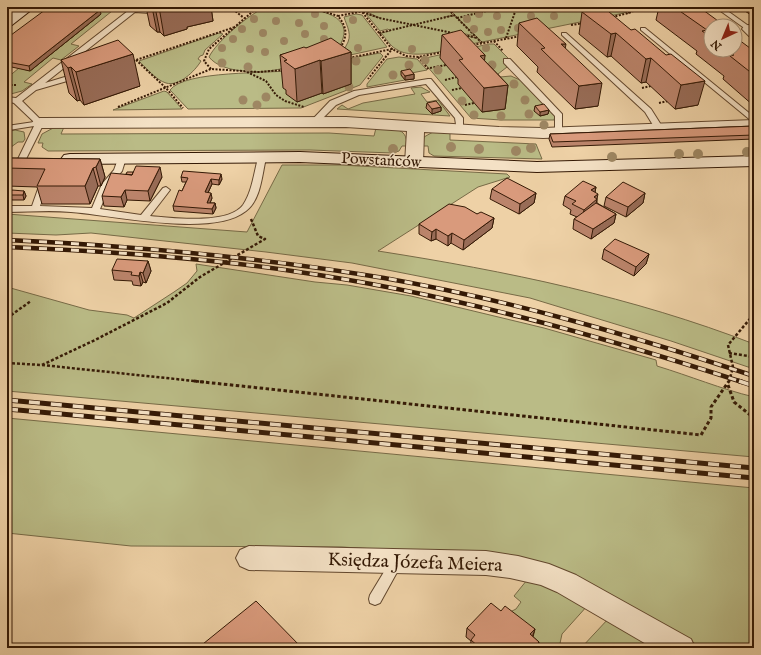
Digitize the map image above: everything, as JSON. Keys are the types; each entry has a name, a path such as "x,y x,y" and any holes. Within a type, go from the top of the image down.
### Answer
{"street":[{"path":"7,22 28,7"},
{"path":"40,123 346,122 499,132 560,132 754,125"},
{"path":"414,163 416,127"},
{"name":"Powstańców","path":"30,159 355,159 414,163 555,167 754,161"},
{"name":"Księdza Józefa Meiera","path":"249,558 486,563 541,574 572,587 681,648"}],"lane":[{"path":"17,102 92,45 136,8 149,11 168,7"},
{"path":"718,7 752,30"},
{"path":"642,30 754,121"},
{"path":"564,34 648,111 659,128"},
{"path":"507,61 559,116 560,132"},
{"path":"31,90 85,73"},
{"path":"314,122 333,103 357,93 428,81 460,118 460,129"},
{"path":"7,99 17,102 40,123"},
{"path":"9,128 40,123"},
{"path":"30,159 40,123"},
{"path":"95,211 106,184 118,171 122,158"},
{"path":"7,209 71,208 196,222 218,219 241,211 245,208 255,186 262,158"},
{"path":"35,209 42,189"},
{"path":"145,216 166,190"},
{"path":"375,599 397,561"}],"path":[{"path":"230,7 244,18"},
{"path":"211,69 204,61 209,49 258,7"},
{"path":"310,7 338,16 384,7"},
{"path":"358,7 392,49 406,56 418,57 446,51"},
{"path":"446,7 483,43"},
{"path":"474,7 481,12"},
{"path":"457,18 503,7"},
{"path":"509,7 516,9 526,7"},
{"path":"619,7 629,13"},
{"path":"606,18 629,13 642,7"},
{"path":"506,39 516,9"},
{"path":"362,11 380,18 477,38"},
{"path":"338,16 343,22 347,31 345,42 338,51"},
{"path":"379,32 455,16"},
{"path":"569,26 584,22"},
{"path":"128,62 234,27"},
{"path":"468,46 527,34"},
{"path":"348,58 392,49"},
{"path":"357,93 392,49"},
{"path":"136,60 166,88 187,111"},
{"path":"428,69 446,65"},
{"path":"89,123 92,117 211,69 247,72 290,69"},
{"path":"247,72 266,81 276,95 285,101 301,105 302,100"},
{"path":"42,365 167,303 225,261 249,249 265,238 258,236 257,229"},
{"path":"7,318 31,301"},
{"path":"7,363 42,365 701,435 711,418 709,411 712,402 723,393 728,384 733,368 728,345 737,332 754,314"},
{"path":"729,353 754,357"},
{"path":"728,384 734,402 754,418"}],"green space":[{"path":"98,7 117,7 71,44 79,46 61,60 53,58 24,82 32,84 22,91 7,95 7,78 19,68 30,71 100,15 91,13"},
{"path":"267,7 291,7 321,11 333,16 341,23 344,33 339,47 291,66 276,70 255,72 233,70 223,67 215,63 209,57 226,36 243,21"},
{"path":"390,7 445,7 453,15 444,17 455,16 475,36 461,33 457,34 477,38 480,42 449,50 425,54 404,53 392,46 381,33 390,31 388,29 380,31 366,14 380,18 367,12"},
{"path":"447,7 636,7 624,13 482,42"},
{"path":"356,14 362,15 387,47 341,57 349,38 349,31 344,17"},
{"path":"219,33 223,34 205,50 203,55 200,56 198,59 201,61 195,69 176,83 171,84 162,81 151,74 139,61"},
{"path":"494,44 510,60 503,61 507,67 498,74 500,77 511,76 520,80 555,116 554,120 501,120 471,118 421,59"},
{"path":"380,53 383,56 360,85 301,108 188,109 170,90 179,84 192,79 209,76 295,70"},
{"path":"399,57 417,59 427,70 401,75 405,80 367,87 367,84 387,59"},
{"path":"421,87 430,92 421,94 427,102 438,100 450,116 337,109 342,105 348,109 363,103 415,94 411,88"},
{"path":"164,91 167,92 182,109 113,110"},
{"path":"55,127 64,127 61,134 329,133 374,136 376,128 398,130 404,135 407,146 402,146 399,151 393,153 310,150 48,151 42,147 43,143 38,143 42,134"},
{"path":"15,130 24,132 25,139 23,142 18,142 7,150 7,132"},
{"path":"433,132 450,133 450,140 536,144 542,159 434,156 429,153 428,146 422,146 424,137"},
{"path":"282,165 340,165 507,174 510,177 478,187 378,251 474,267 569,287 662,312 754,344 754,369 671,341 530,298 352,263 91,233 56,235 7,233 7,214 247,232"},
{"path":"196,264 315,282 347,285 411,296 544,328 656,360 657,366 754,397 754,457 7,391 7,287 89,310 127,315 134,318 187,283 197,271"},
{"path":"7,418 754,488 754,648 703,648 570,575 474,555 342,547 131,546 7,533"},
{"path":"527,580 539,583 588,605 562,634 559,648 541,648 504,615 516,609 521,602 514,596"},
{"path":"609,618 652,642 648,648 581,648"}],"building":[{"path":"49,7 84,7 100,10 29,66 7,62 7,38"},
{"path":"603,7 631,30 635,29 666,55 671,54 705,81 681,85 651,58 646,59 616,33 611,34 582,12"},
{"path":"674,7 699,7 714,18 703,18 703,27"},
{"path":"747,7 754,7 754,12"},
{"path":"537,18 566,44 561,44 602,83 579,86 541,49 545,48 519,23"},
{"path":"461,30 485,55 480,56 508,85 484,88 459,60 463,59 442,35"},
{"path":"331,38 351,52 321,61 320,60 295,69 284,61 287,60 280,55 304,47 306,48"},
{"path":"118,40 133,54 76,72 71,67 68,68 61,60"},
{"path":"743,43 754,51 749,52 754,55 754,75 733,58 743,58"},
{"path":"410,69 414,74 405,76 401,71"},
{"path":"436,101 441,107 432,109 427,103"},
{"path":"544,104 549,110 540,112 535,106"},
{"path":"754,126 754,135 553,142 550,134"},
{"path":"7,158 100,159 96,167 93,168 85,186 37,186 45,169 7,168"},
{"path":"136,166 160,167 148,191 125,190 121,197 102,196 111,173 132,175"},
{"path":"183,171 221,174 219,180 211,179 205,192 211,193 207,203 215,203 212,209 173,206 179,190 182,191 188,178 181,177"},
{"path":"127,172 133,172 132,175 126,174"},
{"path":"507,178 536,193 520,204 492,189"},
{"path":"583,181 596,187 591,190 598,194 594,197 597,199 584,210 572,204 576,201 565,196"},
{"path":"623,182 645,193 628,207 606,197"},
{"path":"12,190 24,191 23,195 10,195"},
{"path":"596,203 616,214 593,229 574,219"},
{"path":"449,204 465,207 477,214 481,212 494,218 464,240 452,233 448,236 436,229 432,232 419,224"},
{"path":"615,239 649,254 636,267 604,249"},
{"path":"117,259 148,261 143,273 140,272 139,276 131,275 132,272 112,270"},
{"path":"256,601 302,648 198,648"},
{"path":"491,603 501,611 505,606 535,629 530,634 539,642 533,648 480,648 471,640 475,635 467,628"},
{"path":"434,644 439,648 430,648"}],"railway":[{"path":"7,240 196,253 290,264 384,278 478,297 571,320 754,376"},
{"path":"7,247 79,250 186,258 257,266 350,280 463,303 520,317 687,364 742,382"},
{"path":"742,382 754,386"},
{"path":"7,400 754,468"},
{"path":"7,409 754,478"}]}
